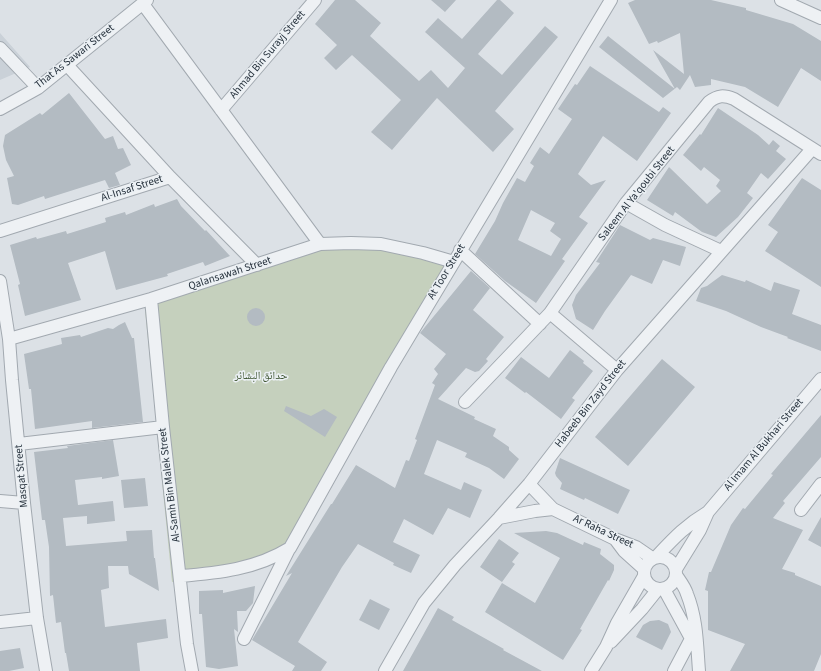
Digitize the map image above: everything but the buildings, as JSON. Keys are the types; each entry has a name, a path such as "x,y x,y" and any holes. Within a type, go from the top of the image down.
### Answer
{"street":[{"name":"Ahmad Bin Surayj Street","path":"221,110 315,0"},
{"name":"At Toor Street","path":"244,639 290,548 391,367 611,0"},
{"path":"781,0 821,18"},
{"path":"145,2 221,110 320,244"},
{"name":"That As Sawari Street","path":"0,109 38,88 145,2"},
{"path":"0,48 38,88"},
{"path":"67,65 170,177"},
{"name":"Saleem Al Ya'qoubi Street","path":"465,402 550,313 626,203 710,102 719,96 727,96 817,152"},
{"name":"Habeeb Bin Zayd Street","path":"385,671 424,603 455,565 529,484 617,370 721,251 817,152"},
{"name":"Al-Insaf Street","path":"0,231 170,177 257,265"},
{"path":"626,203 665,225 721,251"},
{"name":"Qalansawah Street","path":"9,340 151,299 320,244 381,244 424,253 454,262"},
{"path":"460,250 540,324"},
{"name":"Masqat Street","path":"0,281 9,340 6,381 19,444 37,618 46,671"},
{"name":"Al-Samh Bin Malek Street","path":"151,299 163,427 187,644 192,671"},
{"path":"550,313 617,370"},
{"name":"Al Imam Al Bukhari Street","path":"708,512 821,379"},
{"path":"19,444 163,427"},
{"path":"529,484 553,509"},
{"path":"801,510 821,484"},
{"path":"0,501 24,503"},
{"path":"499,518 553,509"},
{"name":"Ar Raha Street","path":"553,509 655,557"},
{"path":"591,671 606,647 644,573 647,563 691,522 708,512"},
{"path":"606,647 661,589 672,584 676,572 700,530 708,512"},
{"path":"615,539 644,573 647,582 651,587 661,589 694,633"},
{"path":"180,576 222,573 261,563 290,548"},
{"path":"655,557 664,557 669,559 674,564 676,572 687,592 694,614 694,633 698,653 699,671"},
{"path":"0,622 37,618"},
{"path":"674,671 694,633"}],"shaded area":[{"path":"0,33 30,67 0,80"}],"green space":[{"name":"حدائق البشائر","path":"384,249 455,258 287,549 237,571 172,582 144,300 321,250"}]}
